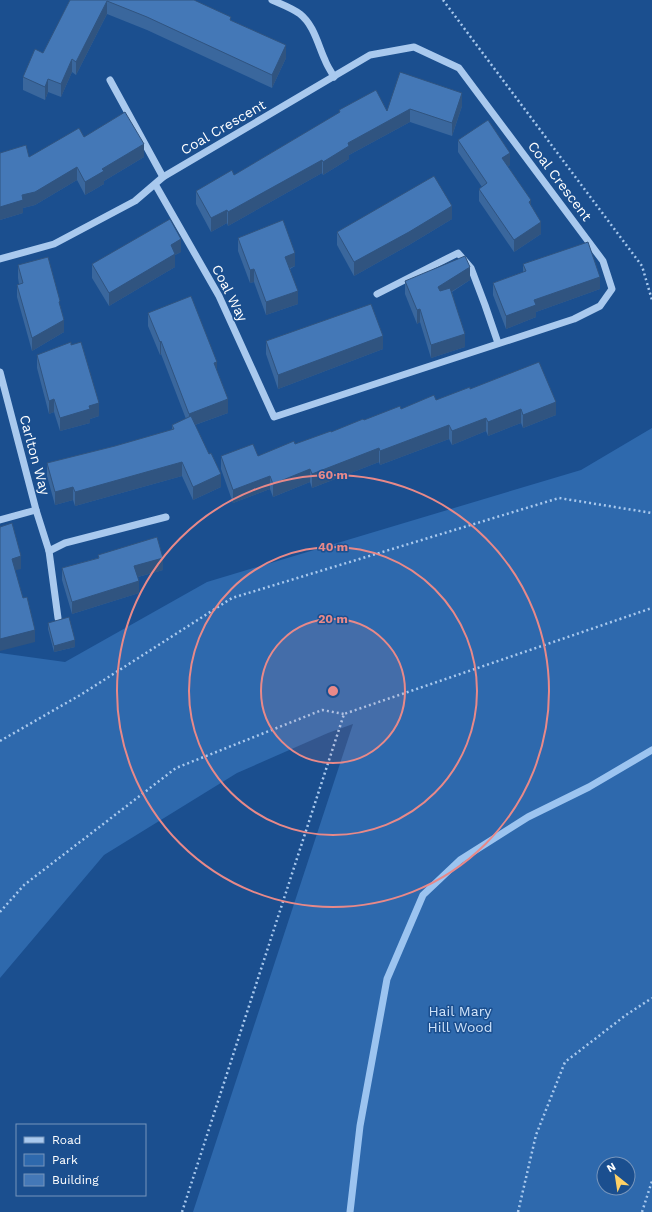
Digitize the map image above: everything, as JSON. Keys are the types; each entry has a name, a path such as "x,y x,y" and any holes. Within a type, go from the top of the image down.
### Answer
{"street":[{"path":"272,0 300,14 306,20 314,32 325,60 334,77"},
{"name":"Coal Crescent","path":"0,259 54,244 135,201 163,177 370,55 414,47 459,68 603,261 612,289 600,306 574,319 274,417"},
{"path":"110,80 163,177"},
{"name":"Coal Way","path":"155,184 219,296 274,417"},
{"path":"377,294 458,253 471,268 486,305 498,343"},
{"name":"Carlton Way","path":"0,372 36,510 0,520"},
{"path":"36,510 49,551 58,618"},
{"path":"49,551 65,543 166,517"}],"path":[{"path":"443,0 642,266 652,300"},
{"path":"0,741 82,694 232,598 559,498 652,513"},
{"path":"0,912 24,885 176,768 322,710 344,714 652,608"},
{"path":"182,1212 344,714"},
{"path":"518,1212 536,1135 565,1062 626,1015 652,998"},
{"path":"642,1212 652,1181"}],"green space":[{"name":"Hail Mary Hill Wood","path":"652,428 652,1212 193,1212 353,724 328,733 237,773 104,855 0,978 0,653 65,662 207,582 581,470"}],"building":[{"path":"70,0 194,0 231,17 230,20 286,45 272,75 147,17 107,1 76,62 72,59 61,84 48,79 45,87 23,77 35,49 43,53"},
{"path":"400,72 462,93 452,123 410,109 348,143 349,146 323,162 322,160 228,212 227,210 211,218 196,191 232,170 234,175 340,112 339,110 376,90 387,111"},
{"path":"125,112 144,144 102,169 104,171 85,182 77,167 35,192 22,195 23,200 0,207 0,153 26,145 29,157 79,128 84,137"},
{"path":"488,120 510,153 502,158 531,200 529,202 541,222 514,240 479,189 487,183 458,140"},
{"path":"434,176 452,206 409,232 354,262 337,232"},
{"path":"170,219 181,239 171,245 175,254 109,293 92,264"},
{"path":"283,220 295,253 285,257 298,291 266,302 254,269 250,270 238,238"},
{"path":"588,242 600,277 534,300 536,305 506,316 493,283 526,271 523,264"},
{"path":"465,256 470,267 438,287 440,291 450,288 465,334 431,345 420,309 417,310 405,281"},
{"path":"48,257 64,320 32,338 17,285 23,283 18,265"},
{"path":"191,296 217,362 214,363 228,399 189,414 161,341 160,342 148,313"},
{"path":"371,304 383,336 278,375 266,341"},
{"path":"71,342 71,345 81,342 99,403 89,406 90,409 60,418 54,399 49,401 37,355"},
{"path":"539,362 556,402 523,415 521,409 488,422 486,418 452,431 449,425 380,451 379,448 312,474 310,469 273,484 270,476 233,490 221,456 253,444 258,456 294,441 295,444 400,406 401,409 434,395 436,400 470,387 470,389"},
{"path":"191,416 209,454 211,453 221,474 193,487 182,462 75,492 73,487 55,492 47,463 174,429 172,425"},
{"path":"12,523 21,556 12,559 23,598 27,597 35,630 0,639 0,527"},
{"path":"157,537 163,558 134,566 139,581 72,602 62,568 99,558 98,555"},
{"path":"69,617 75,640 54,646 48,623"}],"waterway":[{"path":"350,1212 360,1126 387,979 423,895 460,860 528,817 589,787 652,750"}]}
